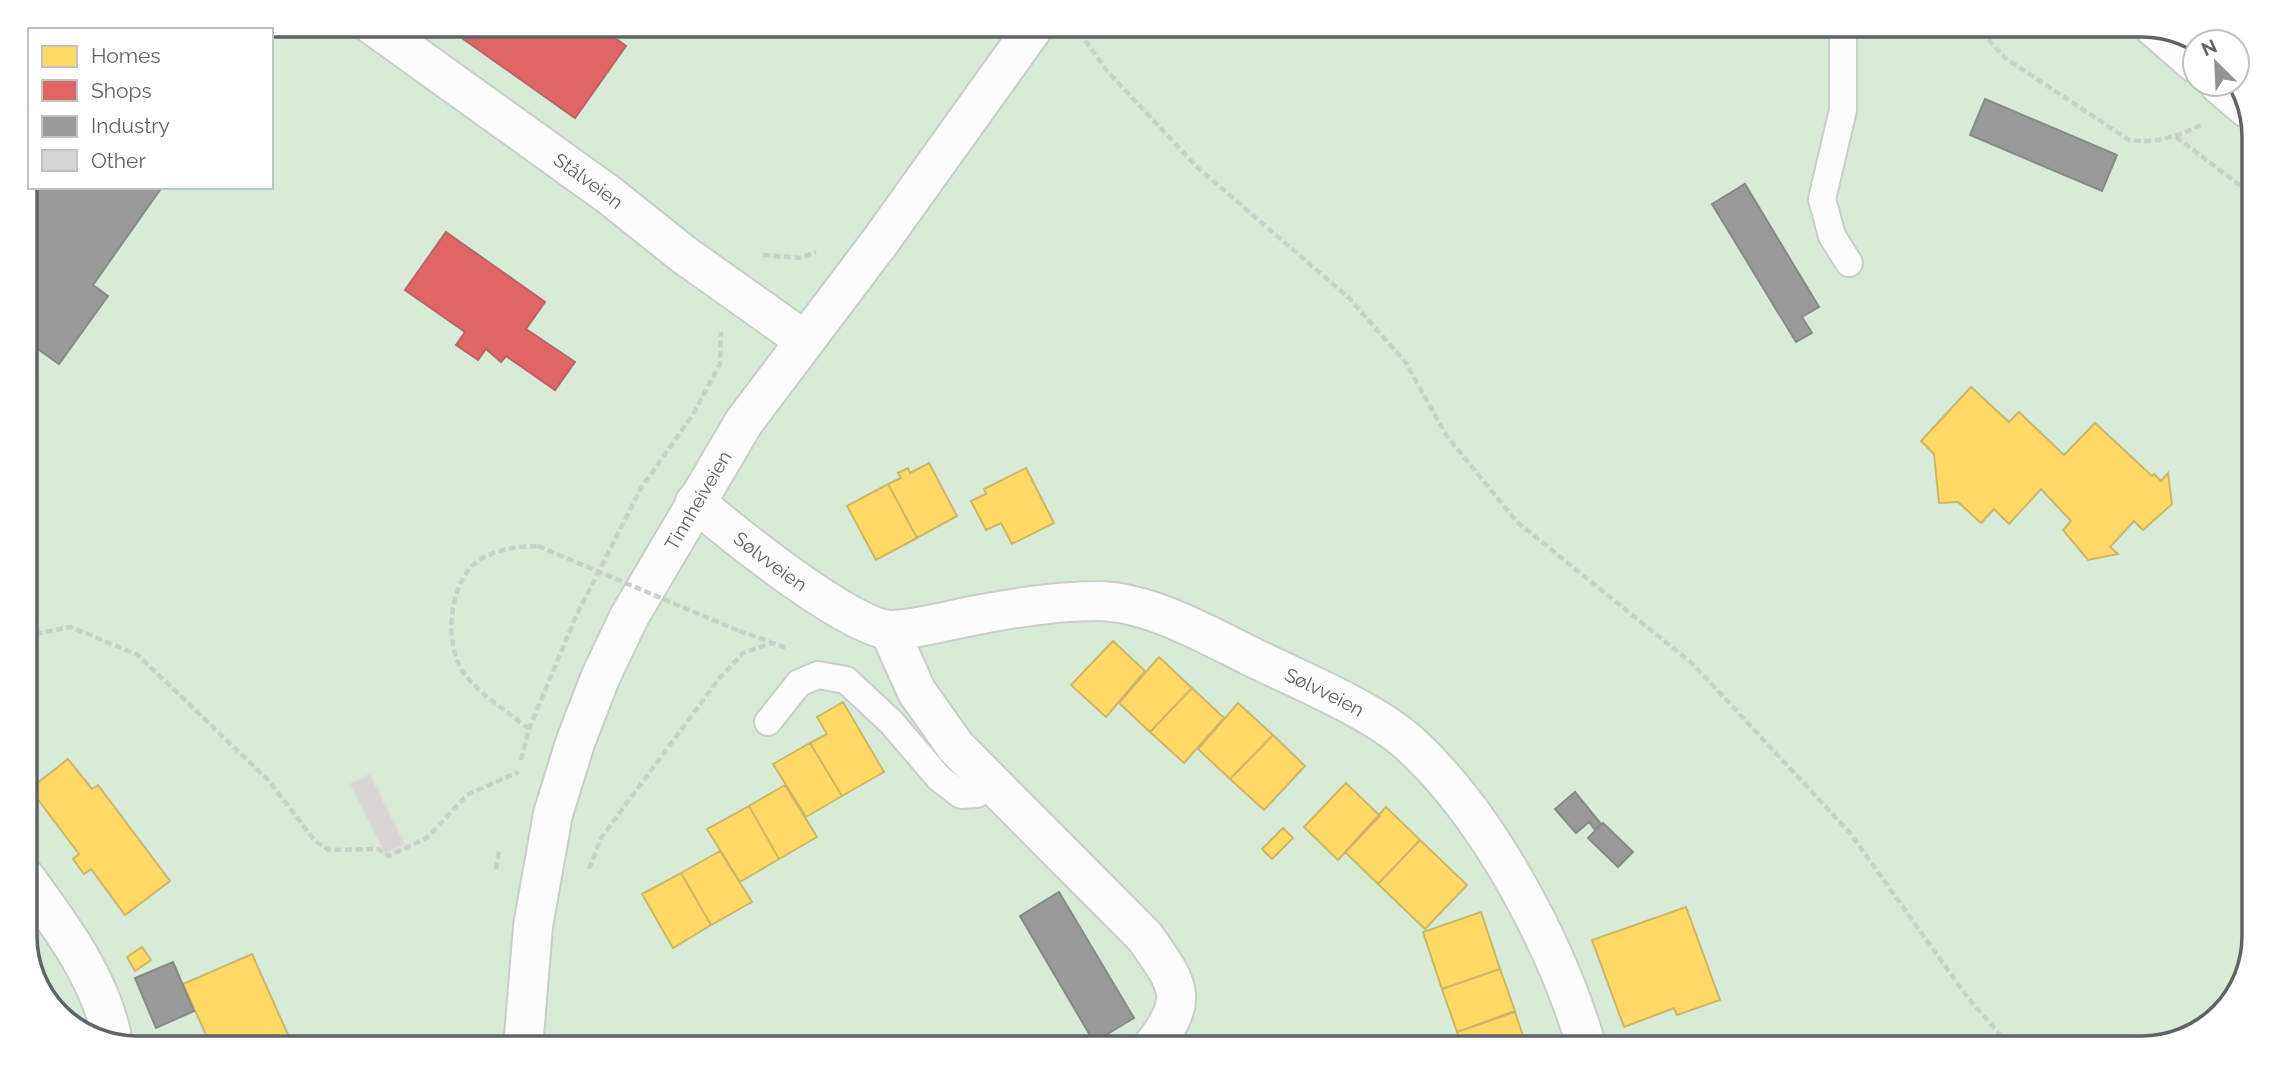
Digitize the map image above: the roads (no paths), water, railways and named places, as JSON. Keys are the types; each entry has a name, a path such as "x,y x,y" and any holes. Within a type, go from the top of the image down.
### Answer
{"street":[{"name":"Stålveien","path":"389,37 804,340"},
{"name":"Tinnheiveien","path":"524,1036 533,926 553,814 575,743 600,678 629,617 744,422 882,239 1027,37"},
{"name":"Sølvveien","path":"695,502 761,556 852,617 889,630 988,613 1098,601 1155,613 1205,633 1361,712 1408,742 1472,813 1501,858 1552,957 1583,1036"},
{"path":"889,630 918,692 956,747 1145,937 1170,974 1179,997 1169,1026 1161,1036"},
{"path":"37,895 85,967 109,1021 111,1032"}],"lane":[{"path":"1843,37 1843,110 1822,199 1832,236 1849,263"},
{"path":"768,722 799,683 818,675 846,680 891,722 939,778 961,795 977,794 991,783"}]}
